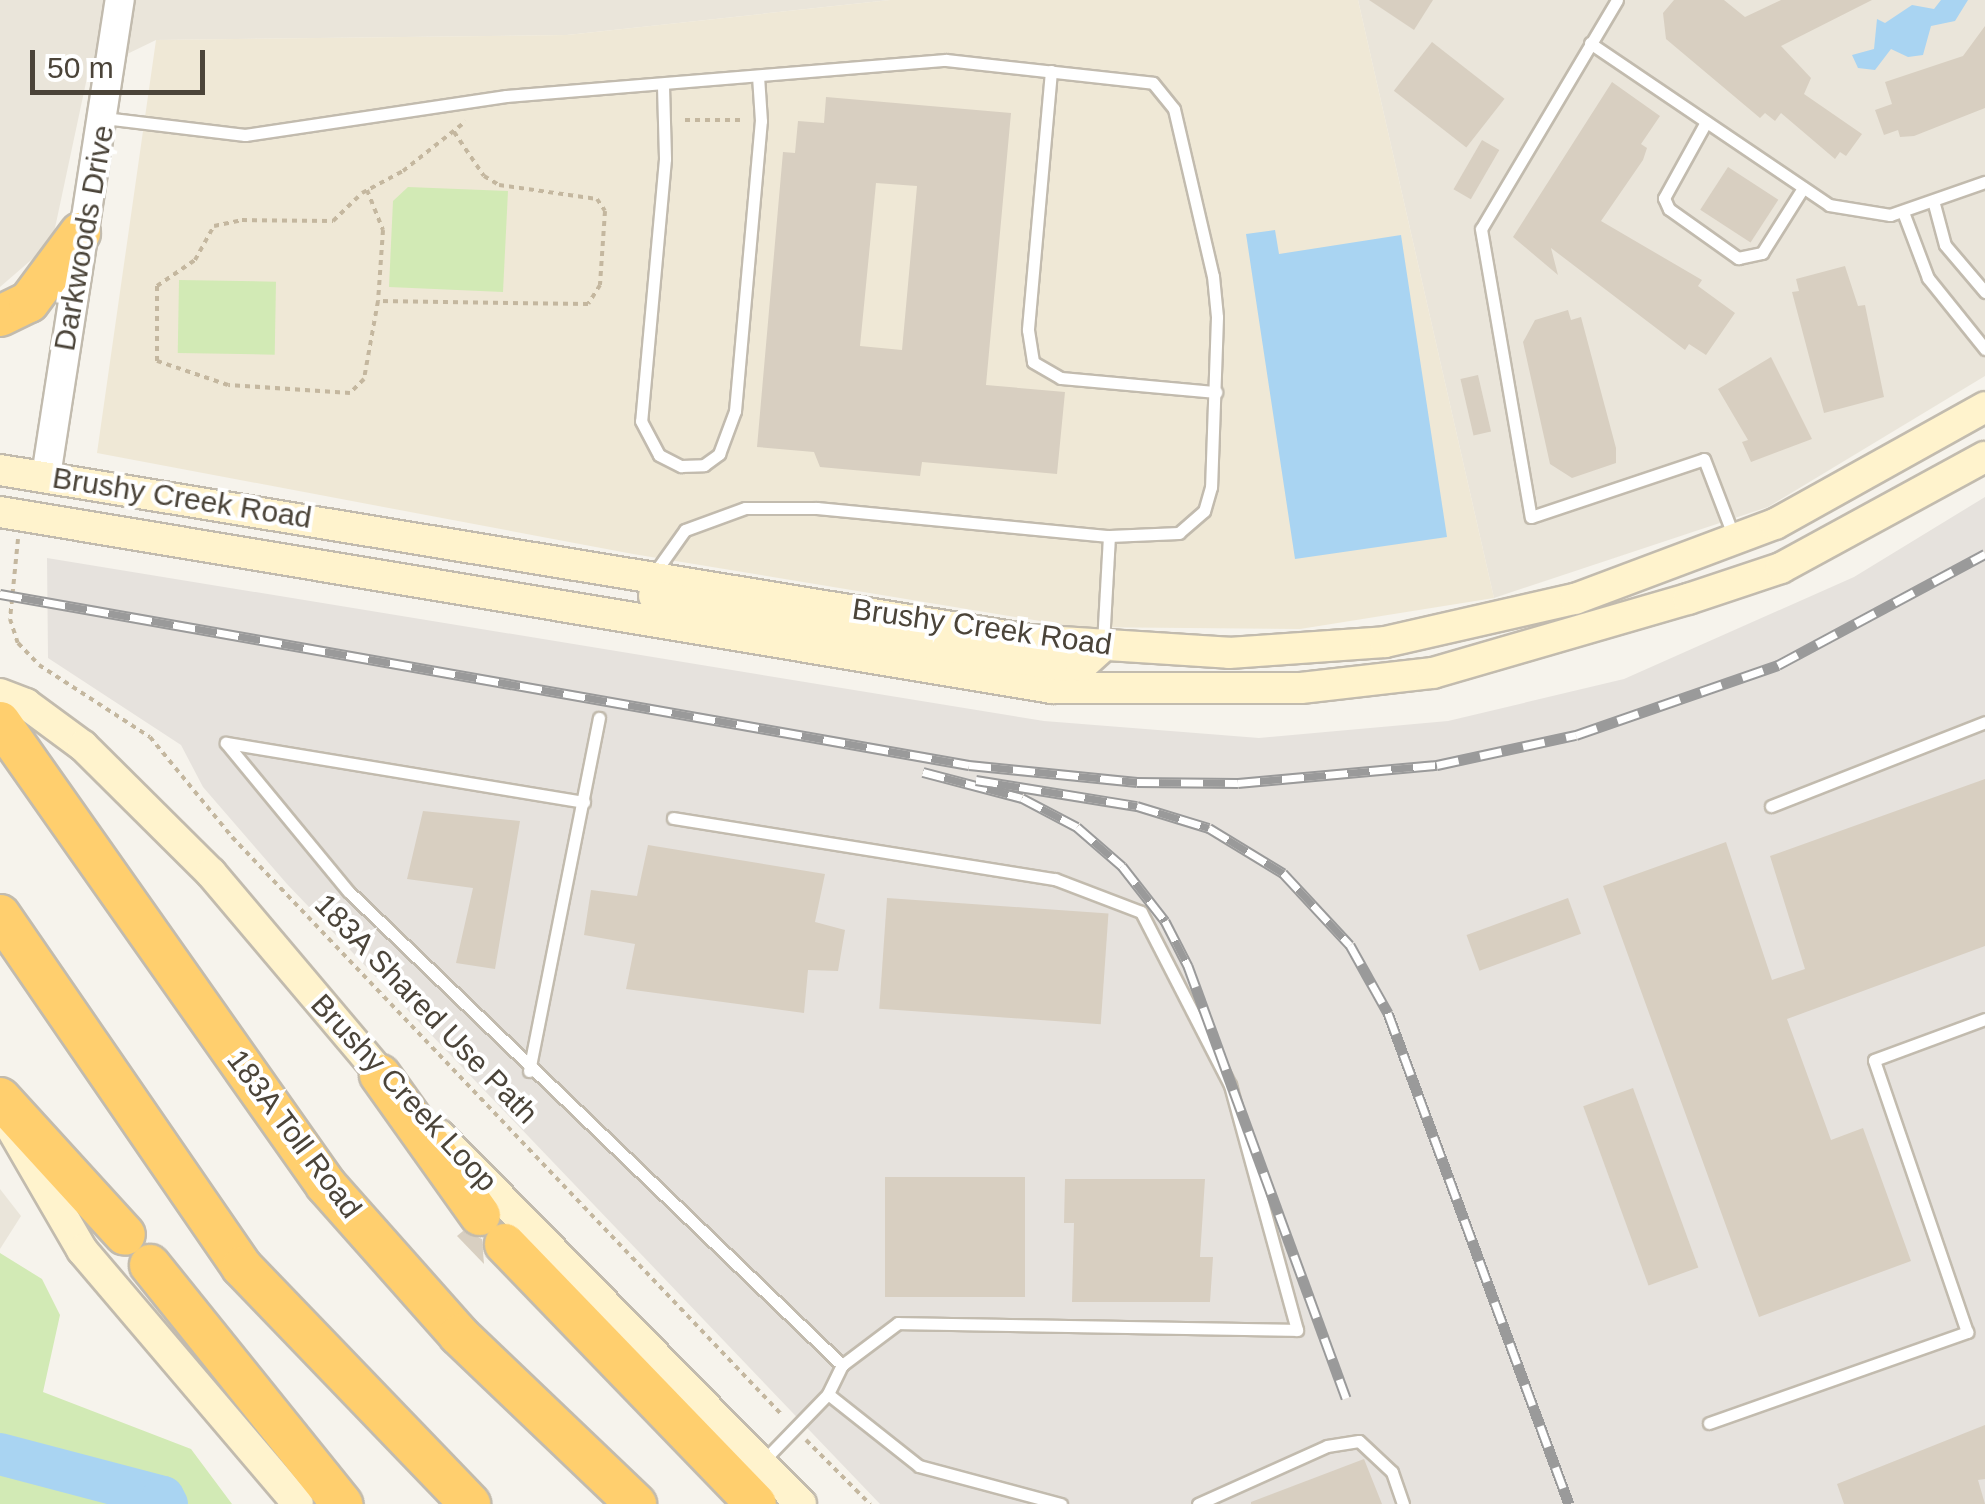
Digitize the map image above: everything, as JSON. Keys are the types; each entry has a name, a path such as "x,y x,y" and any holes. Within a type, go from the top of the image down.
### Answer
{"highway":[{"path":"0,316 29,302 80,233"},
{"name":"183A Toll Road","path":"0,722 326,1185 459,1335 636,1504"},
{"path":"0,915 242,1267 470,1504"},
{"path":"380,1075 493,1230 756,1504"},
{"path":"0,1098 137,1250 342,1504"}],"main road":[{"name":"Brushy Creek Road","path":"0,470 1030,640 1229,653 1385,642 1575,599 1735,540 1905,455 1985,406"},
{"name":"Brushy Creek Road","path":"9,521 99,528 1052,688 1300,688 1433,674 1780,568 1985,456"},
{"path":"0,492 22,490 46,476 66,505 99,528"},
{"path":"420,580 491,567 1056,665 1081,666 1103,646"},
{"name":"Brushy Creek Loop","path":"0,694 26,704 83,746 210,873 380,1075 802,1504"},
{"path":"0,1109 82,1250 298,1504"}],"street":[{"name":"Darkwoods Drive","path":"46,476 80,233 104,118 120,0"}],"lane":[{"path":"1617,0 1481,229 1530,517 1704,459 1735,540"},
{"path":"1590,43 1829,206 1903,212 1934,204 1985,182"},
{"path":"104,118 245,135 506,96 946,60 1153,83 1170,99 1212,276 1216,392 1210,499 1195,524 1179,533 1109,536 791,506 745,508 685,530 653,576"},
{"path":"1050,71 1028,330 1033,362 1061,378 1216,392"},
{"path":"663,86 665,158 642,402 646,441 659,455 682,466 704,466 719,454 735,410 761,121 758,76"},
{"path":"1706,122 1664,198 1670,209 1738,258 1762,253 1803,188"},
{"path":"1934,204 1945,245 1985,292"},
{"path":"1903,212 1928,278 1985,349"},
{"path":"1103,646 1109,536"},
{"path":"529,1071 599,718"},
{"path":"1771,806 1985,722"},
{"path":"584,802 226,743 348,892 529,1071 842,1365"},
{"path":"674,818 1055,879 1141,912 1230,1085 1297,1330 898,1323 842,1365 828,1394 762,1462"},
{"path":"1708,1423 1967,1332 1874,1060 1985,1019"},
{"path":"828,1394 919,1466 1062,1504"},
{"path":"1198,1504 1327,1446 1360,1442 1392,1472 1403,1504"}],"path":[{"path":"366,190 383,230 378,301 364,379 350,393 228,385 157,361 157,286 202,252 214,226 333,221 366,190 454,132 468,117"},
{"path":"685,120 743,120"},
{"path":"378,301 564,308 596,296 605,211 597,199 500,185 484,176 454,132"},
{"name":"183A Shared Use Path","path":"9,521 10,619 18,642 38,664 150,737 232,837 870,1504"}],"shaded area":[{"path":"0,0 890,0 567,35 156,40 88,73 52,242 0,287"},
{"path":"890,0 1358,0 1494,598 1300,629 1076,627 633,554 97,453 156,40 567,35"},
{"path":"1358,0 1985,0 1985,376 1768,507 1494,598"},
{"path":"1985,497 1985,1504 880,1504 287,884 203,787 181,745 48,658 47,558 1044,721 1259,738 1448,721 1624,679 1854,577"},
{"path":"0,1189 21,1216 0,1249"}],"green space":[{"path":"408,187 508,191 503,292 389,287 393,201"},
{"path":"179,280 276,282 275,355 178,353"},
{"path":"0,1253 42,1279 60,1315 43,1392 191,1449 232,1504 0,1504"}],"water":[{"path":"1941,0 1968,0 1955,21 1931,26 1923,55 1908,57 1891,49 1875,70 1858,68 1852,55 1874,49 1877,19 1885,23 1912,5 1934,9"},
{"path":"1275,230 1279,254 1401,235 1447,537 1295,559 1246,234"}],"building":[{"path":"1369,0 1433,0 1414,30"},
{"path":"1674,0 1724,0 1745,17 1781,0 1872,0 1781,46 1811,78 1804,94 1862,134 1846,156 1840,152 1835,159 1781,113 1775,121 1765,113 1760,118 1666,39 1663,13"},
{"path":"1985,26 1985,108 1914,136 1900,137 1898,130 1884,135 1875,110 1892,104 1885,82 1963,56"},
{"path":"1432,42 1504,99 1466,147 1394,91"},
{"path":"1612,82 1660,116 1641,144 1647,148 1643,160 1601,221 1702,280 1698,286 1735,313 1706,355 1689,344 1685,350 1551,248 1558,275 1513,237"},
{"path":"826,97 1011,113 986,385 1065,392 1057,474 922,462 920,476 820,467 814,452 757,447 783,152 795,153 798,121 824,123","holes":["876,183 917,186 902,350 860,346"]},
{"path":"1482,140 1499,150 1471,199 1454,189"},
{"path":"1728,167 1778,200 1751,242 1700,210"},
{"path":"1845,266 1858,306 1865,305 1884,397 1824,413 1792,292 1799,291 1796,279"},
{"path":"1568,310 1571,320 1581,317 1616,448 1616,463 1572,478 1550,464 1523,342 1535,320"},
{"path":"1771,357 1812,439 1751,462 1742,442 1748,440 1718,389"},
{"path":"1478,375 1491,432 1474,436 1460,379"},
{"path":"1985,779 1985,946 1787,1019 1831,1140 1863,1128 1911,1261 1759,1317 1603,886 1726,842 1772,980 1805,969 1770,856"},
{"path":"423,811 520,821 495,969 456,963 473,888 407,879"},
{"path":"648,845 825,874 815,922 845,930 838,971 808,970 804,1013 626,989 635,944 584,935 591,890 637,896"},
{"path":"887,898 1108,913 1101,1024 879,1009"},
{"path":"1568,898 1581,934 1480,971 1467,935"},
{"path":"1633,1088 1698,1267 1649,1286 1583,1106"},
{"path":"885,1177 1025,1177 1025,1297 885,1297"},
{"path":"1065,1179 1205,1179 1200,1257 1213,1257 1210,1302 1072,1302 1074,1223 1064,1223"},
{"path":"463,1231 482,1239 484,1264 457,1236"},
{"path":"1985,1425 1985,1479 1978,1480 1985,1504 1844,1504 1837,1484"},
{"path":"1364,1459 1382,1504 1251,1504 1251,1502"}],"waterway":[{"path":"0,1454 163,1497 167,1504"}],"railway":[{"path":"0,594 969,765 1137,782 1238,783 1437,765 1576,735 1778,665 1985,554"},
{"path":"923,772 1022,798 1077,827 1122,866 1165,921 1188,966 1346,1398"},
{"path":"976,780 1137,806 1209,828 1283,873 1350,945 1388,1013 1569,1504"}]}
